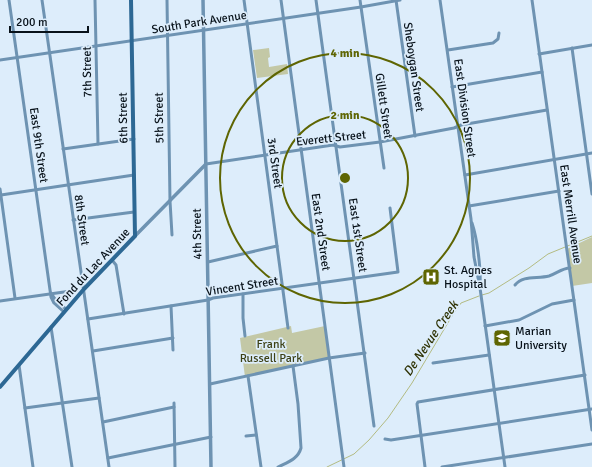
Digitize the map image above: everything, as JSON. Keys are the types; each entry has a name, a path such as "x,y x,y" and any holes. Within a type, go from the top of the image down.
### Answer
{"main road":[{"name":"6th Street","path":"131,0 135,236"},
{"name":"Fond du Lac Avenue","path":"0,387 65,310 135,236"}],"street":[{"name":"East 9th Street","path":"10,0 51,293 53,301 65,310"},
{"name":"8th Street","path":"42,0 109,467"},
{"name":"7th Street","path":"95,0 98,144"},
{"name":"5th Street","path":"167,0 170,201 172,235"},
{"name":"4th Street","path":"203,0 211,467"},
{"name":"3rd Street","path":"244,0 288,328"},
{"name":"East 2nd Street","path":"281,0 344,467"},
{"name":"East 1st Street","path":"316,0 374,426"},
{"name":"Gillett Street","path":"360,0 384,168"},
{"name":"South Park Avenue","path":"0,60 318,14 397,0"},
{"name":"Sheboygan Street","path":"397,0 415,136"},
{"name":"East Division Street","path":"440,0 469,206 480,270 481,298 505,467"},
{"name":"East Merrill Avenue","path":"532,0 591,410 592,430"},
{"path":"448,50 493,43 498,39 499,33"},
{"path":"539,54 592,45"},
{"path":"572,48 592,194"},
{"path":"452,87 542,72"},
{"name":"Everett Street","path":"206,164 333,145 380,142 547,110"},
{"path":"63,149 134,139"},
{"path":"465,175 592,153"},
{"name":"Fond du Lac Avenue","path":"135,236 206,164"},
{"path":"194,176 201,174 206,178"},
{"path":"1,196 36,189 134,176"},
{"path":"0,189 16,298"},
{"path":"469,206 559,191"},
{"name":"Vincent Street","path":"88,319 213,298 398,272 390,208"},
{"path":"73,220 134,212"},
{"path":"208,262 277,246"},
{"path":"112,260 116,265 124,314"},
{"path":"515,285 523,279 546,277 565,268 570,268"},
{"path":"0,300 71,291"},
{"path":"243,294 243,318 246,336"},
{"path":"485,326 518,320 552,304 574,300"},
{"path":"172,306 173,350"},
{"path":"51,327 72,467"},
{"path":"93,351 173,338"},
{"path":"210,384 329,358 365,354"},
{"path":"433,363 489,355"},
{"path":"19,365 33,467"},
{"path":"278,467 295,458 301,449 298,404 293,366"},
{"path":"248,376 261,467"},
{"path":"425,467 417,404 418,402 585,376"},
{"path":"25,408 99,398"},
{"path":"174,403 175,467"},
{"path":"103,422 174,407"},
{"path":"385,439 391,440 591,410"},
{"path":"246,436 256,435"},
{"path":"108,458 210,437"},
{"path":"442,467 592,444"}],"green space":[{"path":"269,48 269,67 287,64 288,74 257,78 253,50"},
{"path":"592,237 592,283 572,286 567,249"},
{"name":"Frank Russell Park","path":"291,326 292,333 325,326 329,358 245,377 240,338"}],"waterway":[{"name":"De Nevue Creek","path":"482,295 489,293 529,268 548,254 592,236"},
{"name":"De Nevue Creek","path":"327,467 354,454 369,440 388,418 412,383 461,303 479,296"}],"place":[{"name":"St. Agnes Hospital","path":"431,277"},
{"name":"Marian University","path":"502,338"}]}
